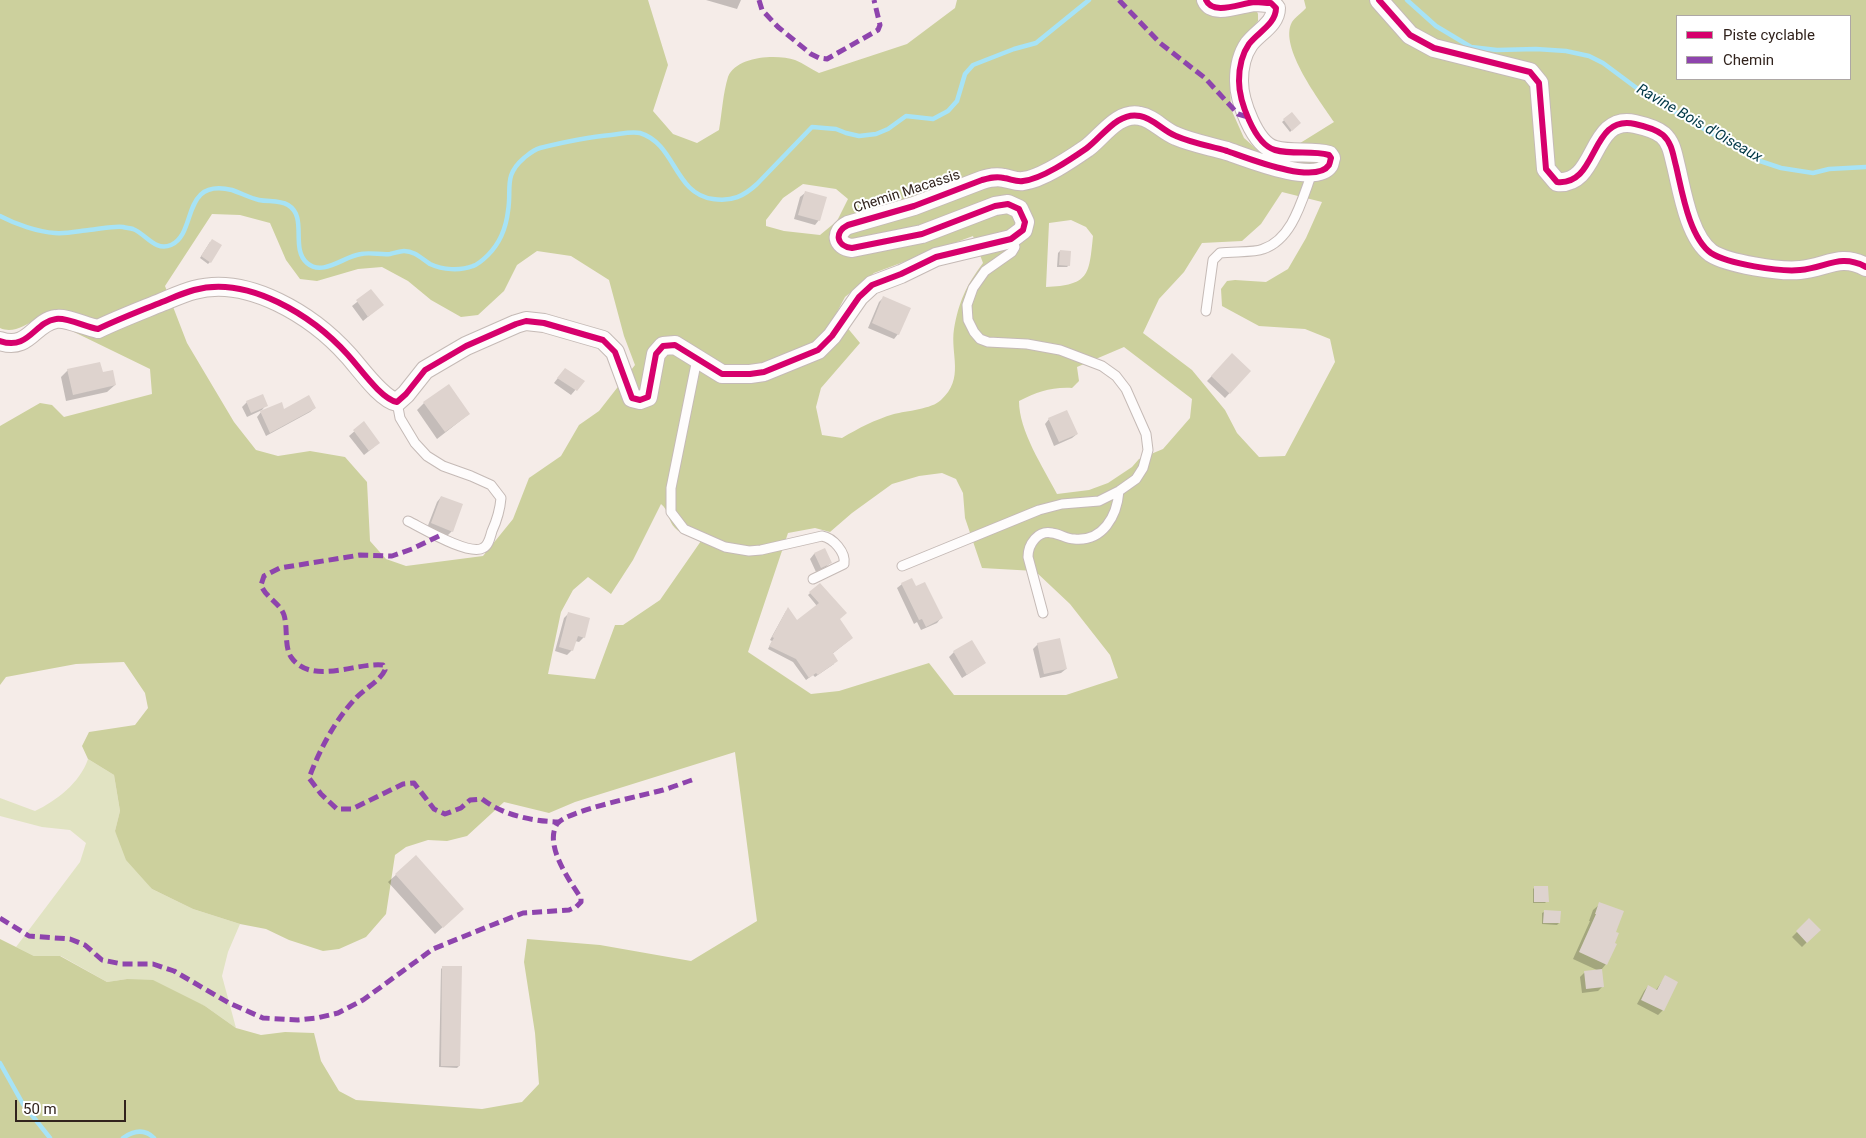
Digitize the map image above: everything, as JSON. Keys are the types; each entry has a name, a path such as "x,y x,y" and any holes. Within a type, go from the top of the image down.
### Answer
{"street":[{"path":"1206,0 1207,4 1214,7 1254,2 1271,3 1276,8 1276,13 1270,23 1255,36 1246,49 1241,62 1238,81 1252,127 1269,147 1283,151 1299,153 1320,152 1329,155 1331,158 1328,166 1323,170 1312,173"},
{"path":"1379,0 1410,35 1434,48 1530,72 1540,83 1546,168 1557,182 1565,182 1580,174 1602,138 1612,127 1621,123 1635,124 1657,130 1666,139 1673,152 1686,210 1694,228 1704,246 1717,256 1734,262 1785,270 1814,268 1844,260 1866,267"},
{"name":"Chemin Macassis","path":"1011,239 1023,230 1025,222 1019,209 1003,204 939,228 905,238 846,248 840,244 838,236 842,228 848,225 914,206 982,180 993,177 1023,181 1042,175 1088,147 1107,129 1128,116 1138,115 1176,136 1268,166 1312,173"},
{"path":"0,341 19,343 47,322 57,318 98,329 194,290 228,287 257,295 294,310 318,326 343,350 383,395 392,401 397,402 406,394 425,370 466,346 526,321 544,323 603,340 616,352 632,398 640,400 648,397 656,354 663,346 675,345 722,374 764,372 818,350 832,336 859,297 872,285 901,274 936,257 1011,239"}],"lane":[{"path":"1206,311 1213,260 1220,253 1262,250 1283,235 1294,219 1312,173"},
{"path":"902,566 1039,510 1062,504 1099,501 1119,491 1136,479 1143,468 1148,450 1146,434 1126,389 1116,376 1102,366 1060,350 1027,344 988,342 980,339 974,332 968,320 967,305 973,288 985,271 1012,252 1015,246 1011,239"},
{"path":"697,359 671,488 671,512 684,529 725,547 749,551 822,536 829,538 842,554 845,560 844,564 814,579"},
{"path":"397,402 400,418 415,442 427,456 443,466 491,485 501,498 500,511 494,528 488,544 482,549 471,551 408,522"},
{"path":"1044,613 1028,557 1028,549 1034,539 1042,533 1050,532 1074,540 1094,538 1110,520 1118,502 1119,491"}],"green space":[{"path":"0,0 648,0 668,65 653,111 673,134 697,143 719,130 728,77 732,70 739,65 758,58 778,57 795,60 819,73 907,44 955,8 957,0 1252,0 1258,14 1258,21 1241,43 1230,82 1231,109 1244,138 1269,160 1334,122 1303,74 1291,45 1289,33 1292,22 1306,8 1304,0 1866,0 1866,1138 0,1138 0,939 34,956 60,956 107,982 127,979 153,980 205,1006 236,1028 261,1035 285,1032 314,1033 321,1061 339,1091 356,1100 482,1109 522,1102 539,1084 535,1033 524,962 527,939 600,945 691,961 757,921 735,752 575,802 549,813 504,802 467,836 447,841 428,840 406,847 395,855 386,914 366,937 339,949 323,951 289,940 266,929 240,924 193,909 152,889 126,860 115,831 120,811 114,775 88,759 82,746 89,732 135,725 148,708 145,693 124,662 76,664 6,677 0,685 0,426 40,403 52,405 64,417 152,394 150,369 74,332 60,312 14,329 5,330 0,328","holes":["803,184 836,189 848,199 837,221 820,235 784,231 766,226 766,220 783,198","1282,192 1322,202 1306,238 1288,269 1266,282 1227,281 1221,289 1222,306 1259,326 1305,329 1330,339 1335,362 1285,456 1259,457 1237,433 1225,410 1192,370 1143,333 1159,299 1184,272 1202,243 1242,241 1261,224","212,214 240,215 270,223 286,260 300,279 317,281 358,269 382,267 408,281 431,300 461,317 478,315 504,291 517,265 537,251 571,256 609,280 624,336 635,365 599,411 579,425 561,456 529,478 513,519 483,556 406,566 386,559 370,541 367,482 345,457 310,451 278,456 256,450 234,422 187,343 165,286","1071,220 1086,227 1093,236 1088,269 1079,281 1071,284 1046,287 1049,223","973,236 983,263 972,279 958,310 953,339 955,375 948,392 941,400 932,406 887,416 867,424 842,438 822,435 816,407 821,388 860,343 836,314 845,297 874,273","1124,347 1192,399 1190,418 1163,449 1139,459 1132,467 1108,483 1089,490 1057,494 1027,436 1020,413 1019,401 1044,391 1057,388 1072,388 1079,381 1077,367","942,473 956,479 963,493 965,518 982,568 1035,571 1070,604 1110,655 1118,678 1066,695 954,695 929,663 839,691 811,694 748,652 788,533 815,528 830,532 852,513 892,484 919,476","661,504 666,509 675,528 701,541 660,600 623,625 615,625 595,679 548,674 561,612 573,590 588,577 611,594 633,560"]},
{"path":"88,759 114,775 120,811 115,831 152,889 193,909 240,924 228,952 222,976 236,1028 205,1006 127,979 107,982 61,956 34,956 16,947 80,862 86,843 70,830 42,827 0,816 0,798 35,811 51,802 66,790 79,776"}],"building":[{"path":"1292,112 1301,123 1292,131 1283,119"},
{"path":"805,191 827,197 820,221 798,215"},
{"path":"212,239 222,245 211,263 201,256"},
{"path":"1060,250 1071,251 1070,266 1059,265"},
{"path":"371,289 384,305 368,317 356,300"},
{"path":"883,296 911,308 899,335 872,323"},
{"path":"1232,353 1251,371 1230,394 1211,376"},
{"path":"100,362 103,372 113,370 116,385 73,395 67,369"},
{"path":"565,368 585,381 577,391 557,378"},
{"path":"449,384 470,414 445,432 423,402"},
{"path":"263,394 268,406 251,413 246,401"},
{"path":"309,395 316,408 270,433 260,411 282,402 284,409"},
{"path":"1067,410 1078,434 1059,442 1048,418"},
{"path":"364,421 380,443 369,451 353,430"},
{"path":"441,496 463,504 453,532 431,523"},
{"path":"825,548 832,563 821,568 814,553"},
{"path":"912,578 916,586 925,582 943,618 926,627 922,619 919,620 901,583"},
{"path":"820,583 847,613 840,619 853,638 833,653 838,661 818,675 816,673 809,678 796,659 769,646 788,607 797,620 819,603 809,592"},
{"path":"568,612 590,618 585,638 578,636 573,651 559,647"},
{"path":"1060,638 1067,669 1044,674 1037,643"},
{"path":"972,640 986,663 967,675 953,651"},
{"path":"416,855 464,909 443,928 395,874"},
{"path":"1534,886 1548,886 1549,902 1534,902"},
{"path":"1599,902 1624,911 1616,932 1619,933 1615,943 1617,944 1607,965 1579,952 1596,914"},
{"path":"1544,910 1561,911 1560,923 1543,923"},
{"path":"1809,918 1821,930 1807,943 1796,931"},
{"path":"442,966 462,966 460,1066 441,1066"},
{"path":"1602,969 1604,987 1586,989 1584,971"},
{"path":"1665,975 1678,982 1664,1011 1641,1000 1648,985 1657,990"}],"waterway":[{"name":"Ravine Bois d'Oiseaux","path":"0,216 27,227 55,233 123,227 138,231 155,244 165,247 179,239 185,230 197,199 204,192 216,188 232,190 259,200 288,205 294,210 297,217 302,257 313,267 327,267 361,254 390,254 408,251 440,268 468,268 483,260 499,240 507,217 513,171 531,152 593,137 630,132 640,133 652,139 661,147 690,188 700,195 713,199 732,199 742,195 757,184 812,127 836,129 859,136 876,134 888,129 906,116 933,119 948,111 957,101 965,74 973,65 1014,49 1036,43 1089,0"},
{"name":"Ravine Bois d'Oiseaux","path":"1407,0 1436,26 1471,47 1497,50 1536,49 1566,51 1589,56 1603,63 1646,95 1757,160 1781,168 1813,173 1829,169 1866,167"},
{"path":"0,1063 23,1104 50,1138"},
{"path":"123,1138 138,1132 146,1133 154,1138"}],"marked path":[{"path":"759,0 762,10 778,27 811,54 827,59 878,30 880,25 874,0"},
{"path":"1119,0 1160,43 1205,78 1238,114 1248,117"},
{"path":"439,536 392,556 360,555 280,568 264,576 261,585 284,615 289,653 300,666 310,670 335,671 383,665 385,670 379,678 355,699 341,716 323,747 309,778 321,794 337,809 352,809 403,784 414,783 434,809 445,814 461,808 470,800 482,799 508,813 538,820 558,822"},
{"path":"0,918 29,936 70,939 85,945 102,960 122,964 153,964 174,971 229,1003 263,1018 298,1020 317,1018 338,1013 363,1000 433,949 523,913 569,910 576,907 581,902 581,898 565,872 556,852 554,832 557,824 563,819 589,809 663,790 692,780"}],"cycle path":[{"path":"0,341 18,342 31,335 48,321 56,319 65,319 98,329 194,290 215,287 236,288 257,294 278,302 298,313 334,340 384,395 397,402 406,394 425,370 466,346 526,321 544,323 603,340 615,352 632,398 640,400 648,397 656,354 663,346 675,345 722,374 764,372 818,350 832,336 859,297 872,285 901,274 936,257 1011,239 1023,230 1025,222 1019,209 1008,204 995,206 922,234 852,248 840,242 839,235 843,228 914,206 982,180 998,177 1020,181 1039,177 1073,158 1111,126 1125,117 1132,115 1145,117 1171,134 1263,164 1310,173 1321,171 1329,165 1331,158 1329,155 1275,150 1267,146 1254,131 1245,110 1239,81 1240,66 1249,44 1270,23 1276,8 1271,3 1255,2 1221,8 1210,5 1206,0"},
{"path":"1379,0 1410,35 1434,48 1530,72 1539,83 1546,169 1557,182 1571,180 1580,173 1609,129 1620,124 1635,124 1653,129 1666,138 1673,153 1692,225 1703,246 1711,253 1741,264 1780,270 1809,269 1841,261 1857,263 1866,267"}]}
